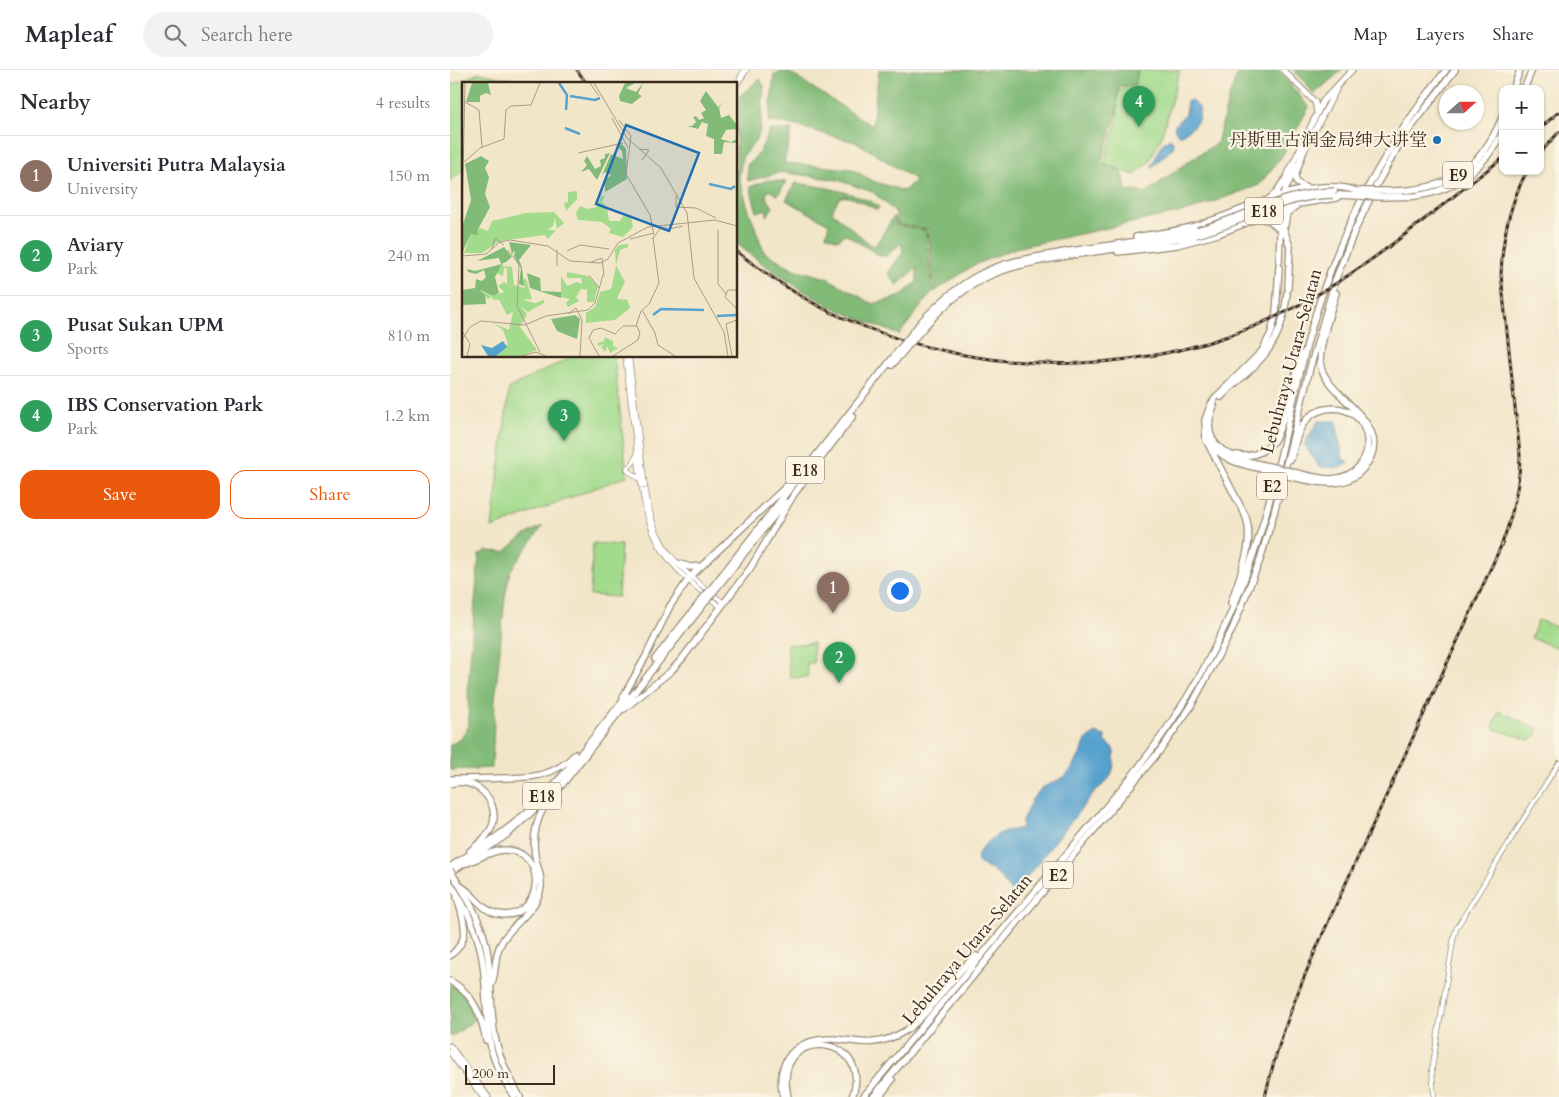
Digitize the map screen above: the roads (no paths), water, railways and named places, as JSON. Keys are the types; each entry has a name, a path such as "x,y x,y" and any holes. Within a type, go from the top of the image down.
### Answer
{"highway":[{"name":"Lebuhraya Utara–Selatan","path":"863,1097 1112,801 1159,741 1202,674 1252,559 1264,520 1310,336 1344,233 1360,200 1398,135 1446,70"},
{"name":"Lebuhraya Utara–Selatan","path":"873,1097 1162,748 1190,708 1232,630 1260,560 1274,513 1306,381 1335,281 1354,232 1377,184 1403,138 1455,70"},
{"path":"1514,85 1520,70"},
{"path":"1526,85 1532,70"},
{"name":"E9","path":"1384,194 1423,189 1454,178 1481,155 1495,136 1499,126"},
{"name":"E9","path":"1334,193 1414,196 1435,192 1451,186 1479,166 1499,139"},
{"path":"1304,150 1295,176 1297,183 1308,189"},
{"path":"1265,202 1276,193 1283,182"},
{"path":"1118,243 1123,239 1202,224 1281,196 1308,189 1337,187 1358,193"},
{"name":"E18","path":"923,324 964,290 989,276 1024,264 1171,240 1292,197 1315,192 1334,193"},
{"name":"E9","path":"1334,193 1340,195 1358,193"},
{"path":"1088,253 1097,254 1177,244 1218,234 1302,202 1336,198 1340,195"},
{"path":"1222,631 1249,545 1250,527 1206,440 1207,412 1222,389 1262,351 1271,333 1276,313 1282,230 1279,210 1281,196"},
{"path":"1265,202 1272,206 1271,213 1268,215"},
{"path":"1282,230 1288,213 1302,202"},
{"path":"1242,225 1266,219 1272,221 1282,230 1290,247 1285,314 1277,336 1266,354 1222,396 1212,412 1210,430 1215,442 1222,450 1236,458 1329,484 1345,481 1362,470 1370,458 1373,442 1369,426 1326,379 1321,366 1320,354 1336,291 1335,281"},
{"name":"E18","path":"464,861 514,828 561,784 620,711 804,472 944,298 960,286 993,268 1023,259 1196,232"},
{"path":"1222,450 1240,456 1250,456 1261,452 1271,445 1278,432 1304,343 1310,336"},
{"name":"E18","path":"713,590 813,468 901,351"},
{"path":"1274,513 1278,507 1299,432 1306,420 1318,411 1335,408 1352,413 1361,423 1367,435 1368,447 1363,462 1354,472 1341,478 1332,479 1292,474"},
{"path":"1205,427 1211,444 1220,454 1235,462 1272,469"},
{"path":"620,711 671,671 751,567 793,496 813,468"},
{"path":"622,702 623,695 639,670 670,606 689,579 804,472"},
{"path":"677,563 690,567 701,566"},
{"name":"E18","path":"489,1006 479,942 451,871 525,814 552,788 706,599"},
{"path":"450,779 530,778 543,775 564,765 583,745 591,740"},
{"path":"450,784 462,782 475,786 486,794 493,810 493,824 488,834 464,861"},
{"path":"490,987 494,981 496,955 502,941 530,909 538,896 541,879 534,850 536,826 543,810 561,784"},
{"path":"450,956 459,946 465,930 457,888 470,892 486,909 498,914 512,914 522,909 531,899 536,886 534,871 529,862 517,852 497,851 464,861"},
{"name":"E18","path":"450,883 457,888 473,908 482,930 487,952 490,987 488,1024 494,1058 512,1097"},
{"path":"783,1097 781,1087 782,1068 790,1054 802,1045 814,1041 832,1039 872,1043 888,1040 907,1030 974,958 984,951"},
{"path":"450,982 466,992 488,1024"},
{"name":"E18","path":"488,1024 494,1036 500,1057 520,1097"},
{"path":"879,1097 920,1039"},
{"path":"788,1097 786,1072 790,1061 804,1048 818,1044 837,1049 852,1062 856,1082 852,1097"}],"main road":[{"path":"1283,70 1315,102 1317,113"},
{"path":"1281,196 1283,182 1323,101 1352,70"},
{"path":"1281,196 1340,83"},
{"path":"450,1046 488,1097"},
{"path":"450,1052 483,1097"}],"street":[{"path":"738,82 746,70"},
{"path":"625,358 637,454 644,489"},
{"path":"629,358 644,489 651,524 664,554 689,579 723,605"},
{"path":"637,454 627,470 641,480"},
{"path":"651,524 663,545 689,579"},
{"path":"1434,1097 1432,1069 1457,927 1504,852 1528,809 1559,763"}],"water":[{"path":"1189,100 1199,107 1198,121 1182,135 1178,135 1174,128 1185,114"},
{"path":"1170,138 1174,144 1173,148 1151,168 1161,145"},
{"path":"1318,421 1336,421 1343,459 1349,462 1340,468 1319,467 1304,444"},
{"path":"1096,733 1105,736 1105,741 1114,750 1114,766 1111,775 1095,791 1016,891 1012,892 995,872 980,864 978,855 980,850 999,834 1022,827 1022,821 1032,799 1042,788 1064,777 1071,770 1086,740"}],"railway":[{"path":"577,70 586,82"},
{"path":"1544,125 1559,112"},
{"path":"1544,149 1559,132"},
{"path":"738,252 773,278 813,303 841,317 898,338 956,353 1017,362 1077,363 1138,358 1197,345 1255,326 1310,299 1385,250 1499,161"},
{"path":"1265,1097 1273,1064 1308,968 1501,546 1509,523 1519,478 1520,455 1501,275 1508,221 1525,175"}],"place":[{"name":"IBS Conservation Park","path":"1139,127"},
{"name":"丹斯里古润金局绅大讲堂","path":"1437,140"},
{"name":"Pusat Sukan UPM","path":"564,441"},
{"name":"Universiti Putra Malaysia","path":"833,613"},
{"name":"Aviary","path":"839,683"}]}
